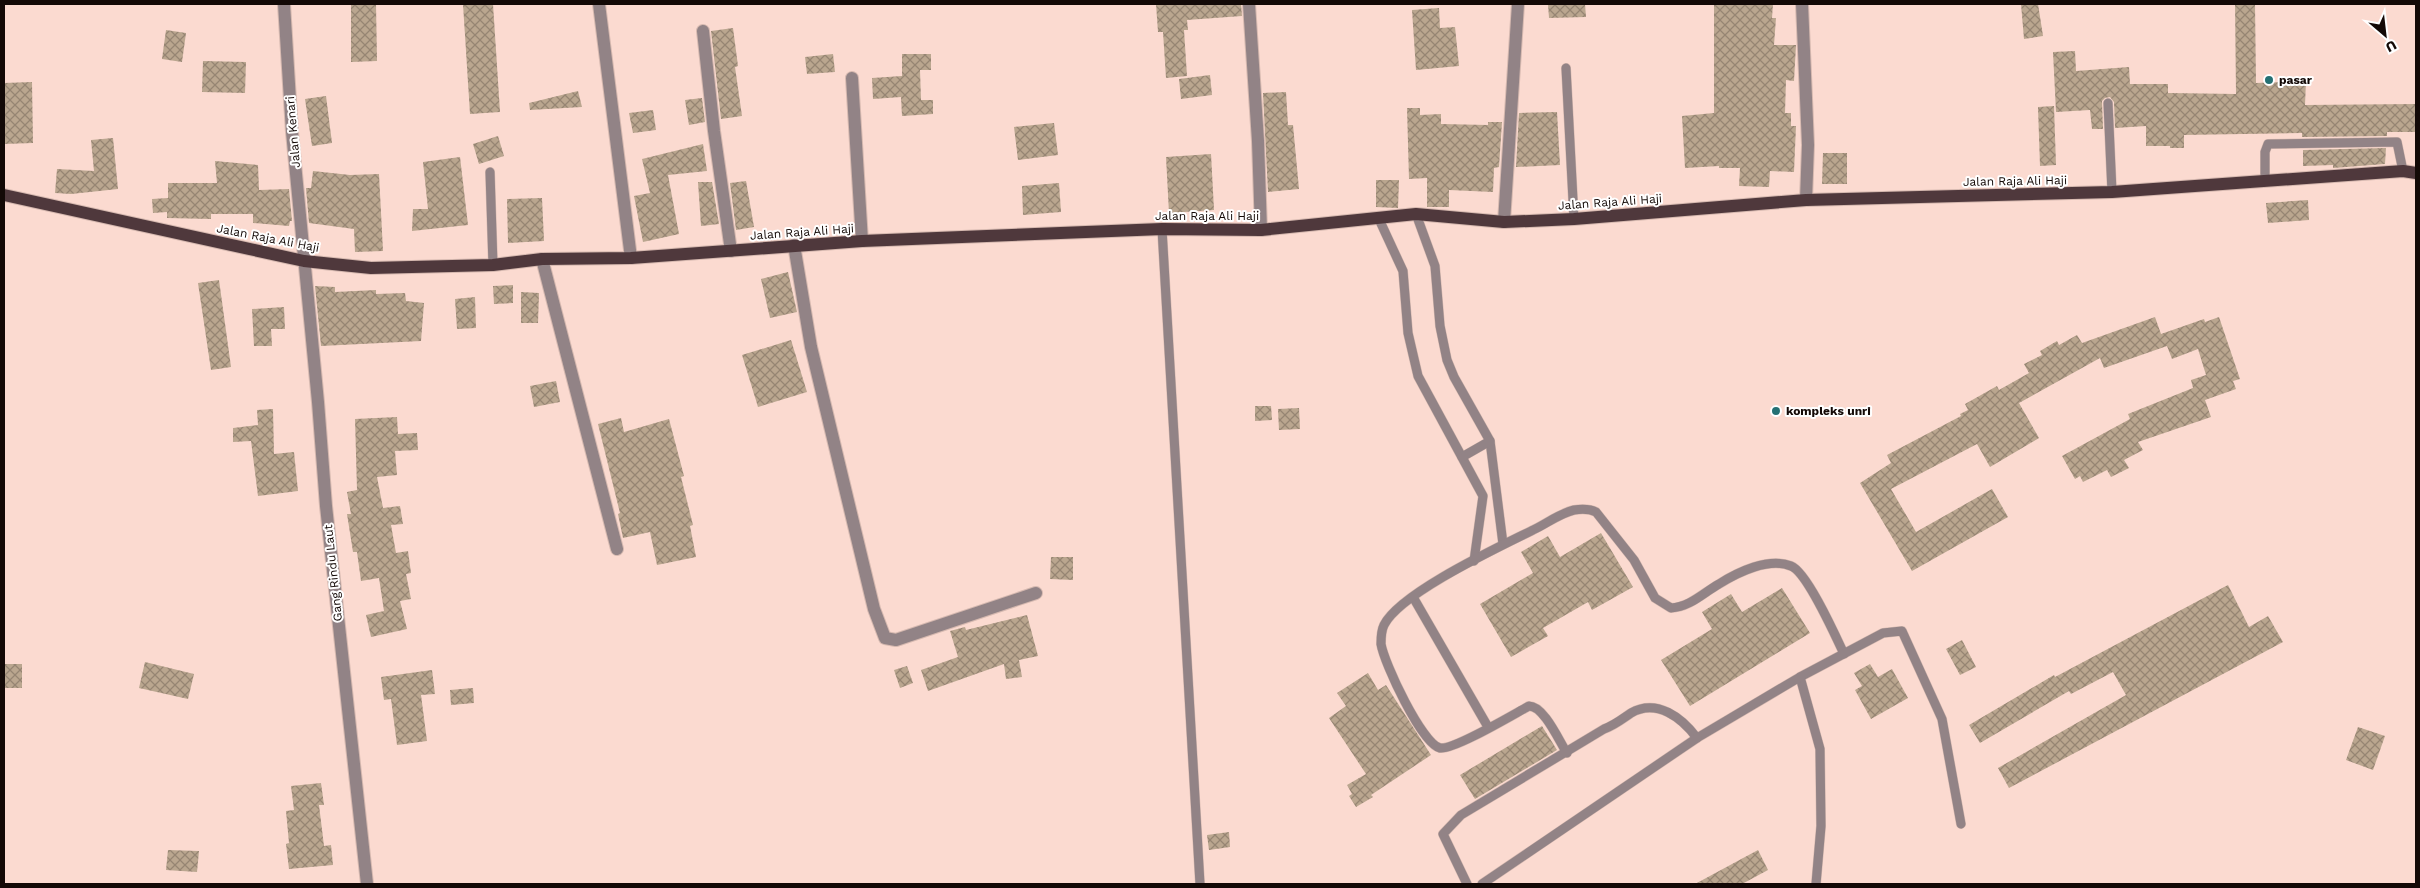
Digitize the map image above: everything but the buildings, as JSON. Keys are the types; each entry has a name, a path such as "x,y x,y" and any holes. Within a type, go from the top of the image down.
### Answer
{"main road":[{"name":"Jalan Raja Ali Haji","path":"4,195 304,261 371,268 493,265 542,259 631,258 862,241 1162,229 1261,230 1416,214 1504,222 1574,219 1806,200 2112,192 2264,180 2410,172"}],"street":[{"name":"Jalan Kenari","path":"284,4 292,132 304,261"},
{"path":"599,4 631,258"},
{"path":"1249,4 1258,141 1261,230"},
{"path":"1504,222 1518,4"},
{"path":"1802,4 1808,145 1806,200"},
{"path":"703,31 714,131 731,251"},
{"path":"852,78 862,241"},
{"path":"794,245 824,403 874,609 885,638 896,640 1036,592"},
{"path":"542,259 617,549"},
{"name":"Gang Rindu Laut","path":"304,261 339,638 367,884"}],"lane":[{"path":"1566,68 1574,219"},
{"path":"2108,103 2112,192"},
{"path":"2264,180 2265,152 2268,144 2397,142 2410,172"},
{"path":"490,172 493,265"},
{"path":"1416,214 1435,266 1440,326 1447,360 1454,377 1490,441 1503,544"},
{"path":"1378,217 1403,271 1408,333 1418,376 1483,496 1474,561"},
{"path":"1162,229 1200,884"},
{"path":"1462,456 1490,441"},
{"path":"1567,753 1544,715 1533,706 1529,706 1457,744 1440,748 1428,739 1412,714 1388,666 1381,635 1384,624 1413,597 1503,544 1573,510 1591,510 1602,518 1634,560 1655,598 1671,608 1689,604 1721,583 1774,561 1793,566 1808,586 1829,621 1844,654"},
{"path":"1413,597 1488,727"},
{"path":"1482,884 1697,738 1800,678 1883,633 1902,631 1942,719 1961,824"},
{"path":"1800,678 1820,748 1821,826 1816,884"},
{"path":"1467,884 1443,834 1462,815 1618,724 1632,713 1649,707 1666,712 1685,722 1697,738"}],"place":[{"name":"pasar","path":"2269,80"},
{"name":"kompleks unri","path":"1776,411"}]}
